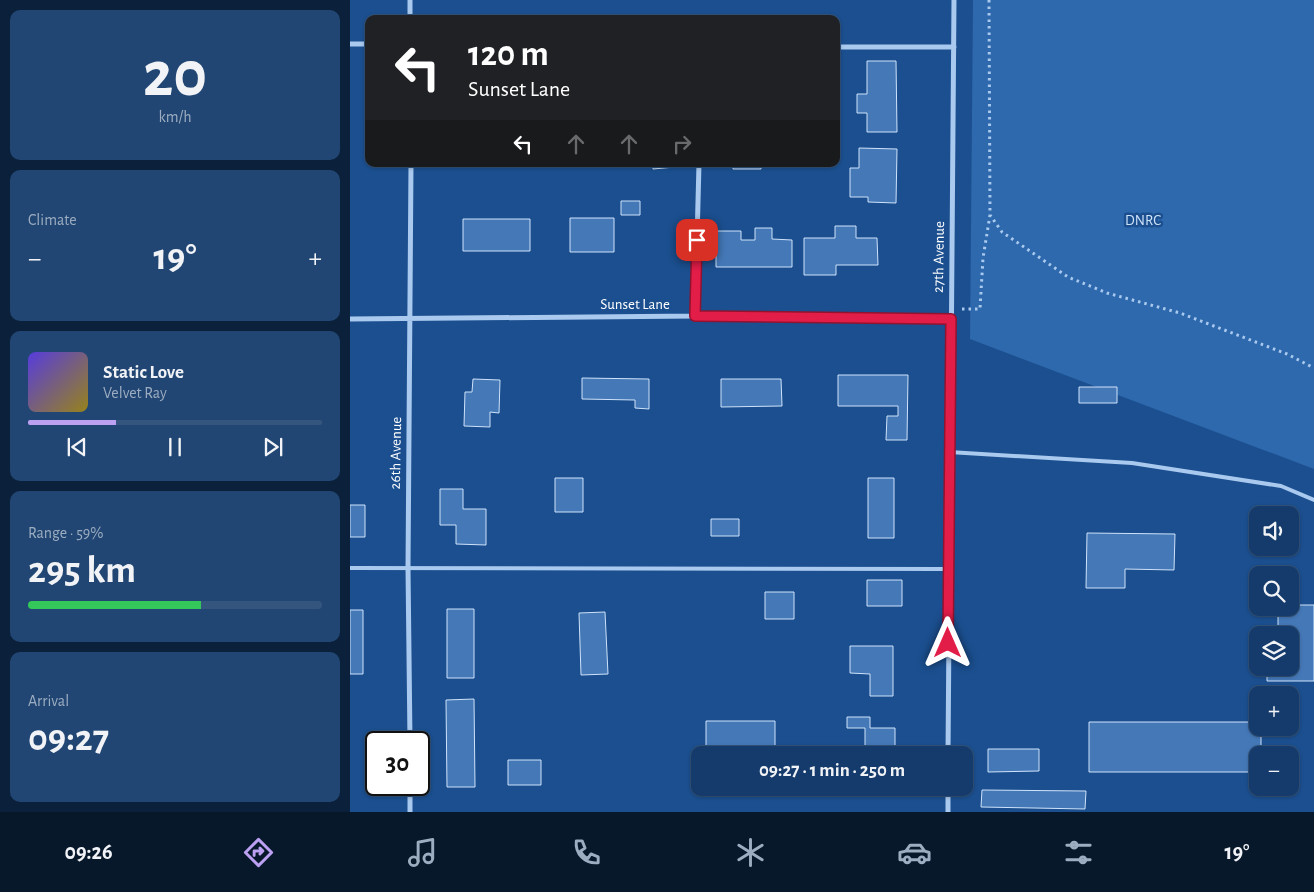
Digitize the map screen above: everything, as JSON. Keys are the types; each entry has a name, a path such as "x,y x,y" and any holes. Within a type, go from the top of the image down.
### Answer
{"street":[{"path":"410,0 410,15"},
{"name":"27th Avenue","path":"948,746 954,0"},
{"path":"350,44 365,44"},
{"path":"840,47 954,46"},
{"name":"26th Avenue","path":"410,731 408,568 411,167"},
{"path":"695,316 699,167"},
{"name":"Sunset Lane","path":"350,319 695,316 951,319"},
{"path":"410,796 410,812"},
{"path":"948,796 948,812"}],"lane":[{"path":"949,452 1132,463 1281,486 1314,500"},
{"path":"350,568 948,569"}],"path":[{"path":"951,310 980,309 983,258 990,215 989,0"},
{"path":"990,215 1002,232 1068,277 1107,293 1180,313 1287,354 1314,368"}],"green space":[{"name":"DNRC","path":"973,0 1314,0 1314,469 970,339"}],"building":[{"path":"867,61 896,61 897,132 867,132 867,113 857,113 857,94 867,94"},
{"path":"859,148 897,149 896,203 868,202 868,197 850,197 850,168 859,168"},
{"path":"653,167 675,167 653,169"},
{"path":"733,167 761,167 761,169 733,169"},
{"path":"621,201 640,201 640,215 621,215"},
{"path":"570,218 614,218 614,252 570,252"},
{"path":"463,219 530,219 530,251 463,251"},
{"path":"835,226 856,226 856,238 877,238 878,265 836,265 836,275 804,275 804,238 835,238"},
{"path":"755,228 772,228 772,239 792,240 792,267 716,267 716,231 741,231 741,240 755,240"},
{"path":"838,375 908,375 907,440 886,440 887,416 898,416 898,406 838,406"},
{"path":"582,378 649,379 649,409 635,408 635,400 582,399"},
{"path":"473,379 500,380 499,413 490,412 490,427 464,426 465,392 472,392"},
{"path":"721,379 781,379 782,406 721,407"},
{"path":"1079,387 1117,387 1117,403 1079,403"},
{"path":"555,478 583,478 583,512 555,512"},
{"path":"868,478 894,478 894,538 868,538"},
{"path":"440,489 463,489 463,509 486,509 486,545 456,544 456,525 440,525"},
{"path":"350,505 365,505 365,537 350,537"},
{"path":"711,519 739,519 739,536 711,536"},
{"path":"1087,533 1175,534 1174,570 1125,569 1125,588 1086,588"},
{"path":"867,580 902,580 902,606 867,606"},
{"path":"765,592 794,592 794,619 765,619"},
{"path":"1299,605 1314,605 1314,681 1267,681 1267,676 1299,676 1299,626 1278,626 1278,616 1299,616"},
{"path":"447,609 474,609 474,678 447,678"},
{"path":"350,610 363,610 363,674 350,674"},
{"path":"605,612 608,674 581,675 579,613"},
{"path":"850,646 893,646 893,696 870,696 870,674 850,673"},
{"path":"474,699 475,787 447,787 446,700"},
{"path":"847,717 870,717 870,728 895,728 895,746 865,746 865,728 847,728"},
{"path":"706,721 775,721 775,746 706,746"},
{"path":"1089,722 1249,722 1249,736 1261,736 1261,746 1249,746 1249,772 1089,772"},
{"path":"988,749 1039,749 1039,771 988,772"},
{"path":"508,760 541,760 541,785 508,785"},
{"path":"982,790 1086,791 1085,809 981,807"}],"route":[{"path":"697,240 695,316 951,319 948,643"}]}
